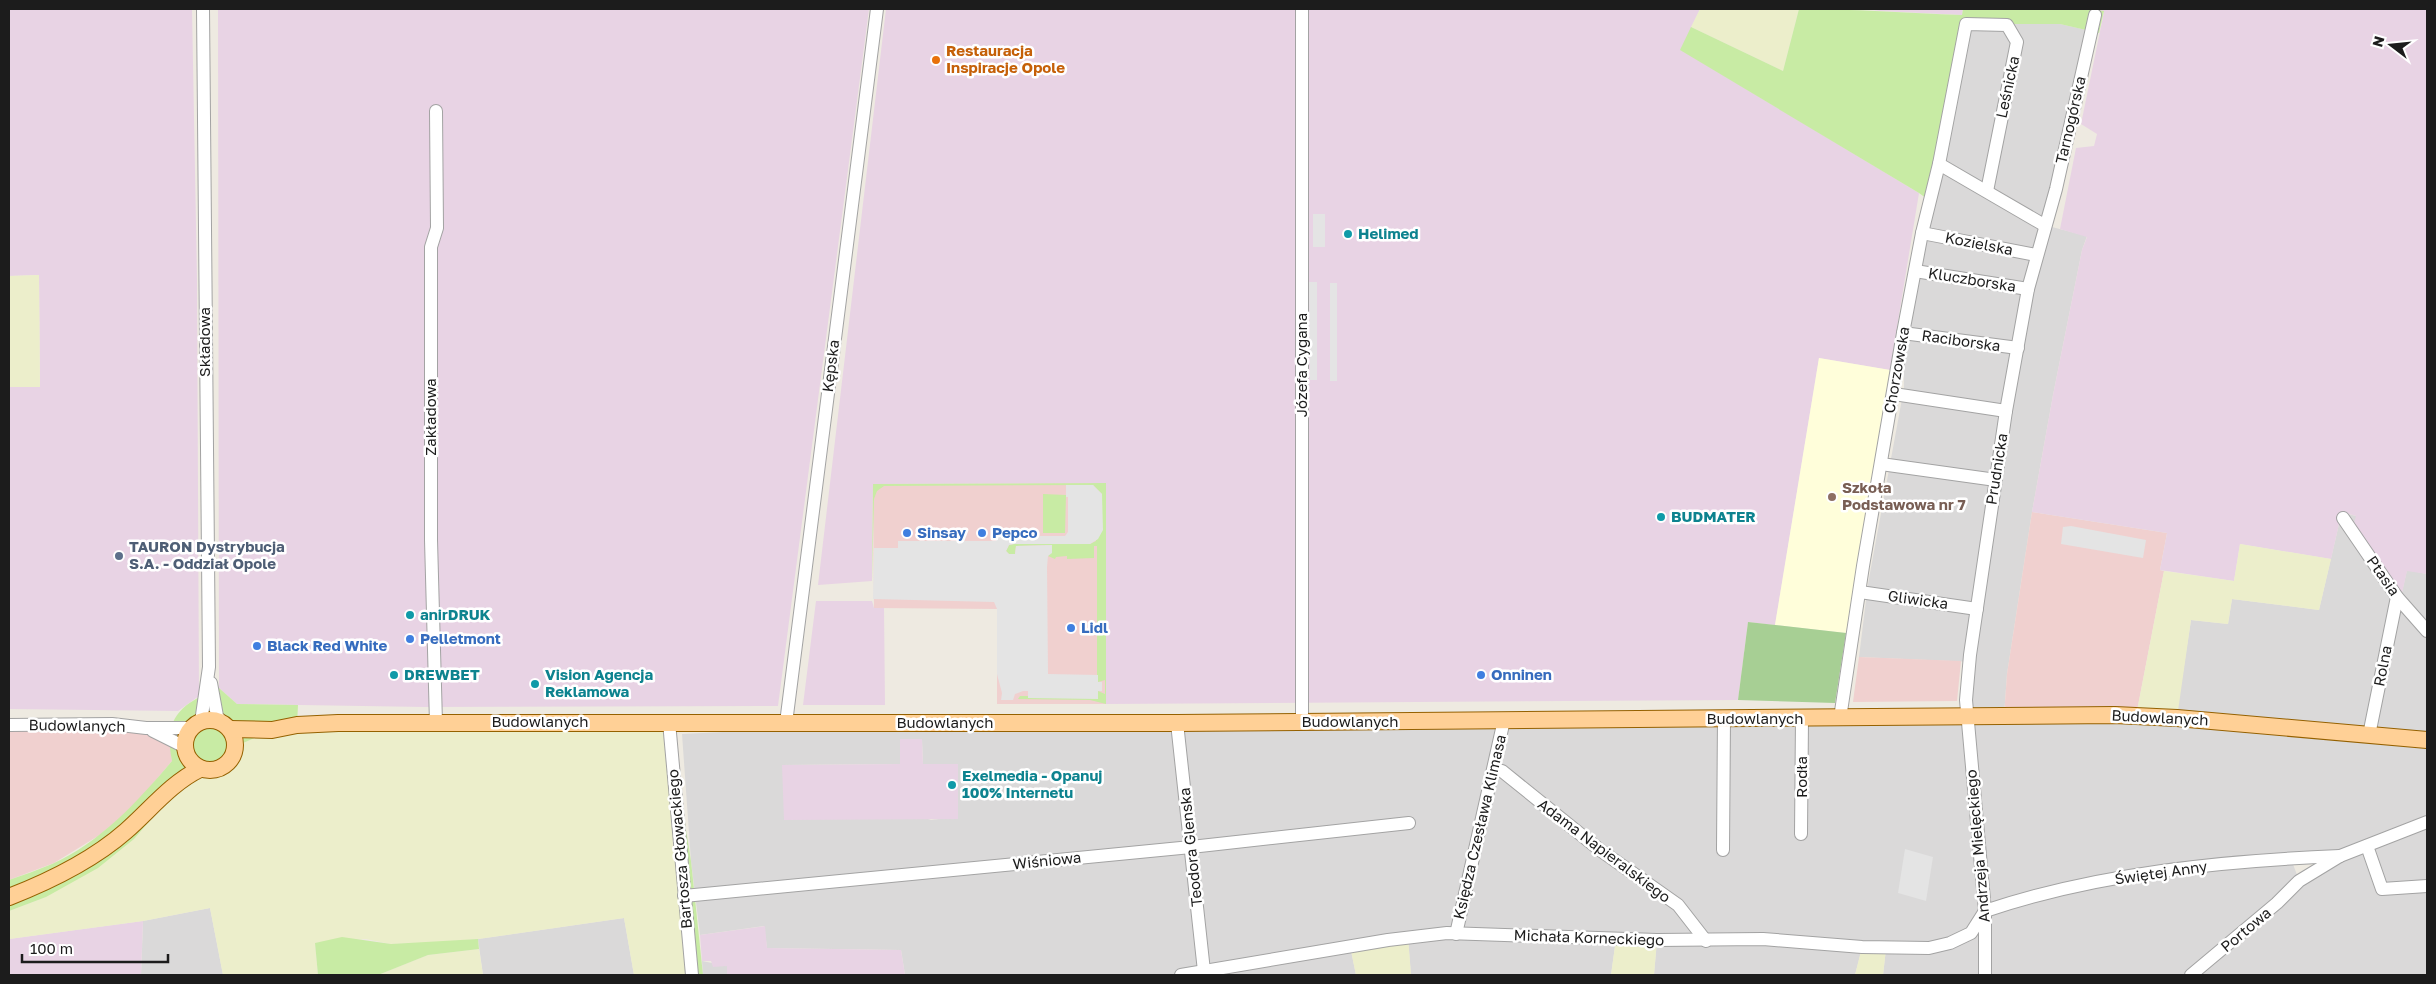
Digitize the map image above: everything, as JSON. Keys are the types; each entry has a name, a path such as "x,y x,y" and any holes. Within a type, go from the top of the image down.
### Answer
{"main road":[{"name":"Budowlanych","path":"226,726 272,730 318,724 436,723 1177,723 2115,715 2427,740"},
{"path":"167,792 185,762 185,740 196,725 209,720 226,726 235,737 235,752 232,758 222,768 215,771 200,769 194,765 186,750"},
{"name":"Budowlanych","path":"235,752 241,744 272,730"},
{"path":"9,897 73,868 110,843 167,792 200,769"}],"street":[{"name":"Składowa","path":"196,725 209,676 203,9"},
{"name":"Kępska","path":"786,723 877,9"},
{"name":"Józefa Cygana","path":"1302,9 1302,722"},
{"name":"Tarnogórska","path":"2044,225 2056,189 2095,15"},
{"name":"Chorzowska","path":"1840,718 1881,464 1922,232 1939,164 1966,24"},
{"name":"Leśnicka","path":"1966,24 2007,24 2017,42 1987,191"},
{"name":"Zakładowa","path":"436,111 437,228 431,247 431,540 436,723"},
{"path":"1939,164 2044,225"},
{"name":"Prudnicka","path":"1967,716 1967,686 2006,411 2028,289 2044,225"},
{"name":"Kozielska","path":"1922,232 2036,256"},
{"name":"Kluczborska","path":"1915,271 2028,289"},
{"name":"Raciborska","path":"1904,333 2018,348"},
{"path":"1894,394 2006,411"},
{"path":"1881,464 1996,480"},
{"name":"Ptasia","path":"2343,518 2397,597 2427,632"},
{"name":"Gliwicka","path":"1860,592 1977,608"},
{"name":"Rolna","path":"2370,735 2397,597"},
{"name":"Składowa","path":"209,676 214,689 217,716 226,726"},
{"name":"Andrzeja Mielęckiego","path":"1967,716 1985,911 1985,975"},
{"path":"1723,850 1724,718"},
{"name":"Rodła","path":"1801,834 1802,719"},
{"name":"Księdza Czesława Klimasa","path":"1456,934 1504,720"},
{"name":"Bartosza Głowackiego","path":"669,722 692,975"},
{"name":"Teodora Glenska","path":"1177,723 1204,971"},
{"name":"Budowlanych","path":"9,724 112,724 146,728 196,725"},
{"name":"Budowlanych","path":"146,728 186,750"},
{"name":"Adama Napieralskiego","path":"1494,769 1502,771 1600,850 1678,905 1706,941"},
{"name":"Świętej Anny","path":"2299,881 2340,856 2427,822"},
{"name":"Wiśniowa","path":"684,896 1191,847 1408,823"},
{"path":"2367,846 2382,889 2427,886"},
{"name":"Świętej Anny","path":"1985,911 2046,893 2135,875 2291,859 2340,856"},
{"path":"2291,859 2299,881"},
{"name":"Portowa","path":"2191,975 2277,904 2299,881"},
{"name":"Michała Korneckiego","path":"1180,975 1388,940 1456,934 1706,941 1763,939 1862,947 1929,948 1950,943 1971,933 1985,911"}],"shaded area":[{"path":"9,9 192,9 197,279 199,696 178,711 9,709 9,387 40,386 39,275 9,276"},
{"path":"218,9 869,9 778,706 425,707 237,704 219,688"},
{"path":"886,9 1700,9 1681,50 1919,193 1890,370 1819,358 1775,625 1748,622 1738,700 1106,704 1105,483 873,484 872,581 818,585"},
{"path":"1700,9 1799,9 1783,71 1691,27"},
{"path":"1866,9 1963,9 1962,15"},
{"path":"2089,9 2427,9 2427,574 2407,571 2402,593 2396,590 2353,527 2356,516 2349,514 2339,524 2331,559 2240,544 2234,581 2160,570 2167,533 2032,512 2082,250 2087,237 2060,229 2076,148 2094,146 2097,134 2081,124 2104,12"},
{"path":"1966,24 2060,24 2091,31 2044,225 2087,236 2082,250 2053,395 2032,512 2007,674 2004,716 2176,718 2191,620 2228,624 2232,599 2319,610 2339,524 2348,514 2356,516 2396,590 2402,592 2407,570 2427,574 2427,744 2379,741 2427,748 2427,975 1883,975 1886,949 1862,948 1855,975 1654,975 1657,940 1616,939 1611,975 1411,975 1408,938 1350,946 1356,975 905,975 901,950 767,948 764,926 700,935 691,861 682,734 785,729 1967,716 1974,662 1859,657 1868,584 1904,388 1903,333","holes":["900,740 922,740 923,764 939,819 931,820 783,765 900,764","2339,856 2299,880 2291,859"]},
{"path":"1313,214 1325,214 1325,247 1313,247"},
{"path":"39,275 40,387 9,387 9,276"},
{"path":"1309,282 1317,282 1317,380 1310,380"},
{"path":"1330,283 1337,283 1337,381 1330,381"},
{"name":"Szkoła Podstawowa nr 7","path":"1819,358 1890,370 1846,633 1775,625"},
{"path":"1106,483 1106,704 997,704 997,609 874,608 873,484"},
{"path":"1066,485 1093,485 1102,494 1103,530 1098,539 1090,544 1014,544 1009,545 1006,551 1009,554 1015,554 1016,546 1052,545 1052,553 1048,556 1047,567 1048,674 1098,675 1098,682 1102,682 1102,691 1098,691 1098,699 1028,698 1028,691 1023,691 1015,694 1013,700 1001,700 1002,693 997,674 997,609 994,602 873,599 874,548 898,548 898,541 996,541 997,536 1065,536 1068,532"},
{"path":"2032,512 2167,533 2160,570 2164,571 2136,716 2004,716 2007,674"},
{"path":"2071,526 2146,540 2143,558 2061,544 2063,527"},
{"path":"2240,544 2331,559 2319,610 2232,599 2228,624 2191,620 2177,718 2136,716 2164,571 2234,581"},
{"path":"816,601 872,601 874,608 884,608 885,705 803,705"},
{"path":"1859,657 1961,661 1957,701 1853,702"},
{"path":"669,722 692,975 634,975 624,918 478,939 390,944 366,939 315,943 318,975 223,975 210,908 143,921 9,939 9,911 46,897 170,797 195,771 228,764 241,744 272,730"},
{"path":"91,724 170,738 172,761 144,794 119,819 98,836 54,863 9,880 9,730"},
{"path":"900,739 922,739 923,764 958,764 958,819 784,820 782,765 900,764"},
{"path":"1905,849 1933,857 1926,901 1898,893"},
{"path":"210,908 223,975 141,975 143,921"},
{"path":"624,918 634,975 483,975 478,939"},
{"path":"143,921 141,975 9,975 9,939"},
{"path":"765,926 767,948 901,950 905,975 727,975 727,966 713,967 711,961 702,961 700,935"},
{"path":"1408,937 1411,975 1356,975 1350,946"},
{"path":"1616,939 1657,940 1654,975 1611,975"},
{"path":"1862,947 1886,949 1883,975 1855,975"},
{"path":"479,949 483,975 378,975 428,955"},
{"path":"702,961 727,966 727,975 703,975"}],"green space":[{"path":"1799,9 1962,15 1963,9 2089,9 2104,11 2099,33 2060,24 1966,24 1930,201 1680,50 1691,27 1783,71"},
{"path":"1106,483 1106,704 1090,700 1018,699 1020,696 1028,696 1028,698 1098,698 1098,691 1105,694 1105,680 1098,682 1097,675 1097,546 1094,546 1094,558 1067,559 1067,556 1056,557 1055,559 1048,556 1052,545 1016,546 1015,554 1009,554 1006,551 1009,545 1014,544 1090,544 1096,541 1102,494 1093,485 884,486 877,491 874,499 872,585 873,484"},
{"path":"1043,494 1066,495 1065,533 1043,533"},
{"path":"1748,622 1846,633 1835,703 1738,700"},
{"path":"219,688 237,704 298,705 297,725 272,730 241,744 228,764 222,768 207,771 170,797 134,839 98,868 46,897 9,911 9,880 70,855 118,819 172,761 170,733 178,714 194,700"},
{"path":"669,722 691,861 703,975 692,975"},
{"path":"342,937 391,944 478,939 479,949 428,955 378,975 318,975 315,943"}],"place":[{"name":"Restauracja Inspiracje Opole","path":"936,60"},
{"name":"Helimed","path":"1348,234"},
{"name":"Szkoła Podstawowa nr 7","path":"1832,497"},
{"name":"BUDMATER","path":"1661,517"},
{"name":"Sinsay","path":"907,533"},
{"name":"Pepco","path":"982,533"},
{"name":"TAURON Dystrybucja S.A. - Oddział Opole","path":"119,556"},
{"name":"anirDRUK","path":"410,615"},
{"name":"Lidl","path":"1071,628"},
{"name":"Pelletmont","path":"410,639"},
{"name":"Black Red White","path":"257,646"},
{"name":"DREWBET","path":"394,675"},
{"name":"Onninen","path":"1481,675"},
{"name":"Vision Agencja Reklamowa","path":"535,684"},
{"name":"Exelmedia - Opanuj 100% Internetu","path":"952,785"}]}
